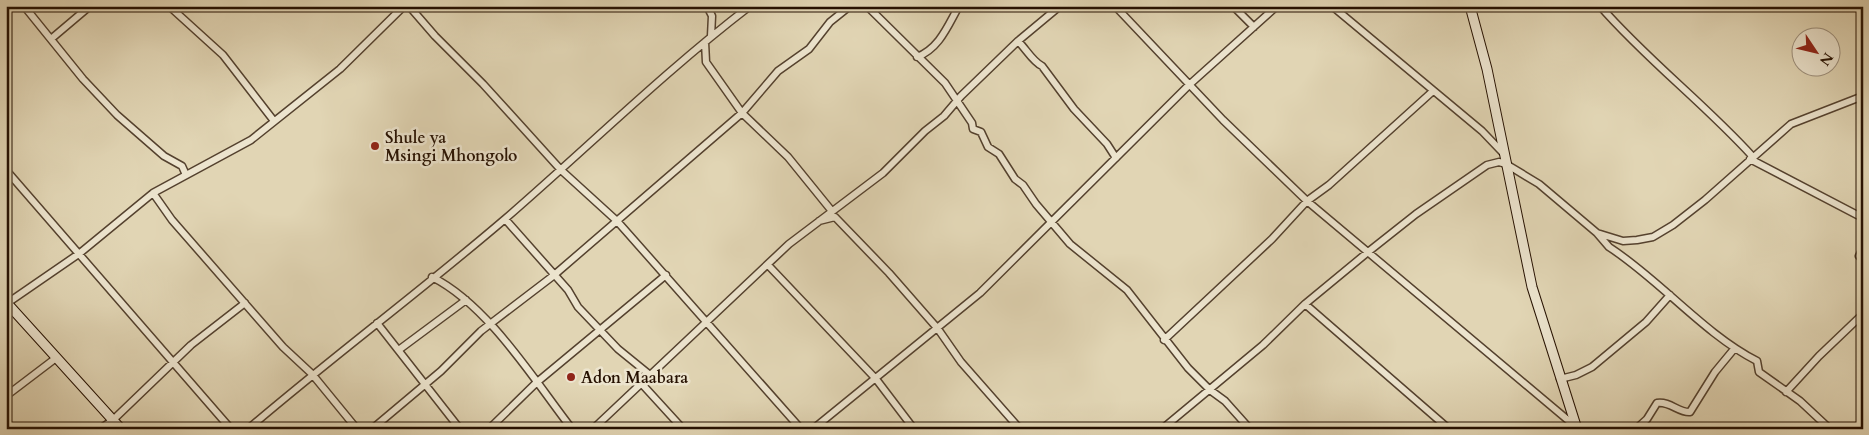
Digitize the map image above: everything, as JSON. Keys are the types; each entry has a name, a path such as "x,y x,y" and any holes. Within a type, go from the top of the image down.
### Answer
{"street":[{"path":"24,6 82,78 117,115 164,156 182,166 186,175"},
{"path":"50,39 90,6"},
{"path":"169,6 219,50 274,121"},
{"path":"121,429 7,303 80,253 153,192 226,155 274,121 357,54 404,6"},
{"path":"409,6 561,170 618,221 801,429"},
{"path":"708,6 712,16 711,36"},
{"path":"248,429 312,374 378,323 432,277 450,265 561,170 711,36 750,6"},
{"path":"372,429 489,325 553,276 742,113 778,71 809,49 830,22 850,6"},
{"path":"866,6 945,84 972,123 973,129 981,132 988,147 1000,154 1014,179 1023,184 1050,222 1070,244 1132,295 1164,340 1210,390 1225,401 1250,429"},
{"path":"917,57 931,48 942,36 959,6"},
{"path":"593,429 789,244 831,210 883,173 957,103 1018,41 1060,6"},
{"path":"1115,6 1189,85 1307,202 1577,428"},
{"path":"1233,6 1254,28"},
{"path":"813,429 980,293 1189,85 1277,6"},
{"path":"1332,6 1482,131 1504,154"},
{"path":"1470,6 1487,69 1532,287 1577,428"},
{"path":"1600,6 1627,35 1734,136 1751,158 1863,218"},
{"path":"1018,41 1030,52 1037,63 1042,66 1074,109 1107,144 1116,158"},
{"path":"705,42 706,62 742,113 801,172 831,210"},
{"path":"1164,340 1272,239 1307,202 1329,185 1433,91"},
{"path":"1597,233 1623,241 1653,237 1673,225 1705,200 1791,124 1863,96"},
{"path":"1162,429 1210,390 1305,304 1368,252 1474,172 1492,163 1506,164 1554,195 1597,233 1609,247 1670,295 1734,350 1757,361 1758,372 1800,401 1830,429"},
{"path":"6,170 232,429"},
{"path":"153,192 172,220 283,347 312,374 357,429"},
{"path":"816,222 835,217 890,273 938,329 961,362 1020,429"},
{"path":"505,218 553,276 618,349 650,374"},
{"path":"1863,248 1859,256 1863,260"},
{"path":"768,265 876,379 914,429"},
{"path":"488,429 536,383 666,276"},
{"path":"432,277 454,289 502,336 572,429"},
{"path":"1560,379 1576,375 1592,367 1646,322 1670,295"},
{"path":"400,349 466,300"},
{"path":"100,429 113,420 214,325 245,303"},
{"path":"1305,304 1449,429"},
{"path":"1786,392 1824,350 1863,314"},
{"path":"378,323 460,429"},
{"path":"1636,429 1648,419 1657,403 1668,404 1685,412 1690,412 1715,372 1734,350"},
{"path":"6,396 56,358"},
{"path":"641,383 682,429"}],"place":[{"name":"Shule ya Msingi Mhongolo","path":"375,146"},
{"name":"Adon Maabara","path":"571,377"}]}
